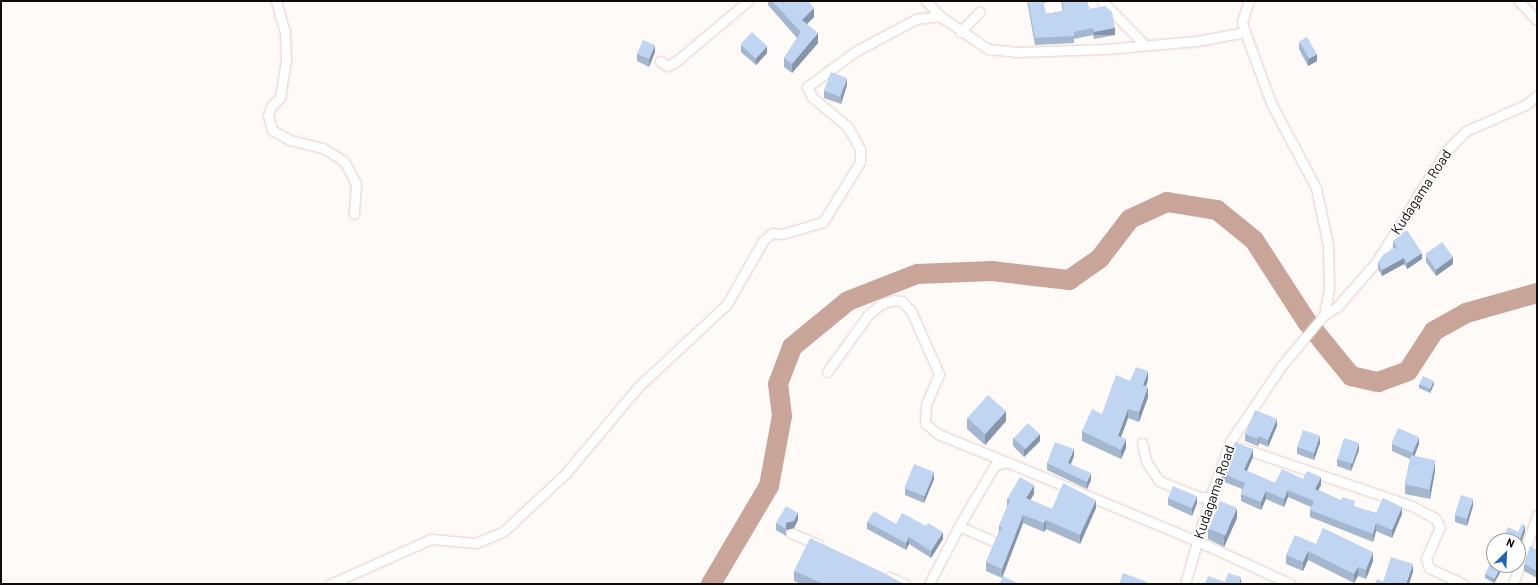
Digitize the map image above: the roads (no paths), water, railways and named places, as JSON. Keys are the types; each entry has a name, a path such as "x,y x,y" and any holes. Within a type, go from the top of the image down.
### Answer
{"street":[{"path":"276,1 285,32 286,60 280,98 272,105 268,115 272,130 290,140 323,148 344,161 356,184 354,214"},
{"path":"660,61 667,66 674,63 748,1"},
{"path":"926,1 940,16 960,32 988,48 1015,52 1106,49 1197,41 1245,32"},
{"path":"1102,1 1145,45"},
{"path":"1250,1 1242,22 1245,32 1271,103 1316,188 1328,245 1329,289 1324,315"},
{"path":"1519,1 1537,20"},
{"path":"960,32 979,12"},
{"path":"330,584 431,539 476,543 504,531 510,526 566,473 638,387 727,304 763,241 772,233 782,234 823,222 860,162 860,149 848,127 812,97 807,87 856,51 916,19 940,16"},
{"name":"Kudagama Road","path":"1185,584 1210,497 1230,442 1282,365 1324,315 1337,307 1377,261 1444,152 1466,131 1527,104 1537,95"},
{"path":"827,372 868,315 881,304 893,300 902,301 911,311 939,374 926,405 925,422 938,434 1198,541 1291,584"},
{"path":"1230,442 1412,506 1435,518 1440,527 1426,558 1429,568 1463,584"},
{"path":"1142,443 1146,461 1159,481 1199,497 1210,497"},
{"path":"929,584 959,526 995,465 1007,462"},
{"path":"1513,584 1537,515"},
{"path":"959,526 991,540"},
{"path":"791,533 827,549"},
{"path":"877,571 906,584"}],"waterway":[{"path":"711,584 769,486 782,416 778,384 792,347 848,301 917,274 992,271 1069,280 1100,258 1130,219 1167,202 1217,210 1254,240 1307,322 1351,376 1378,382 1408,371 1434,331 1466,313 1537,293"}]}
